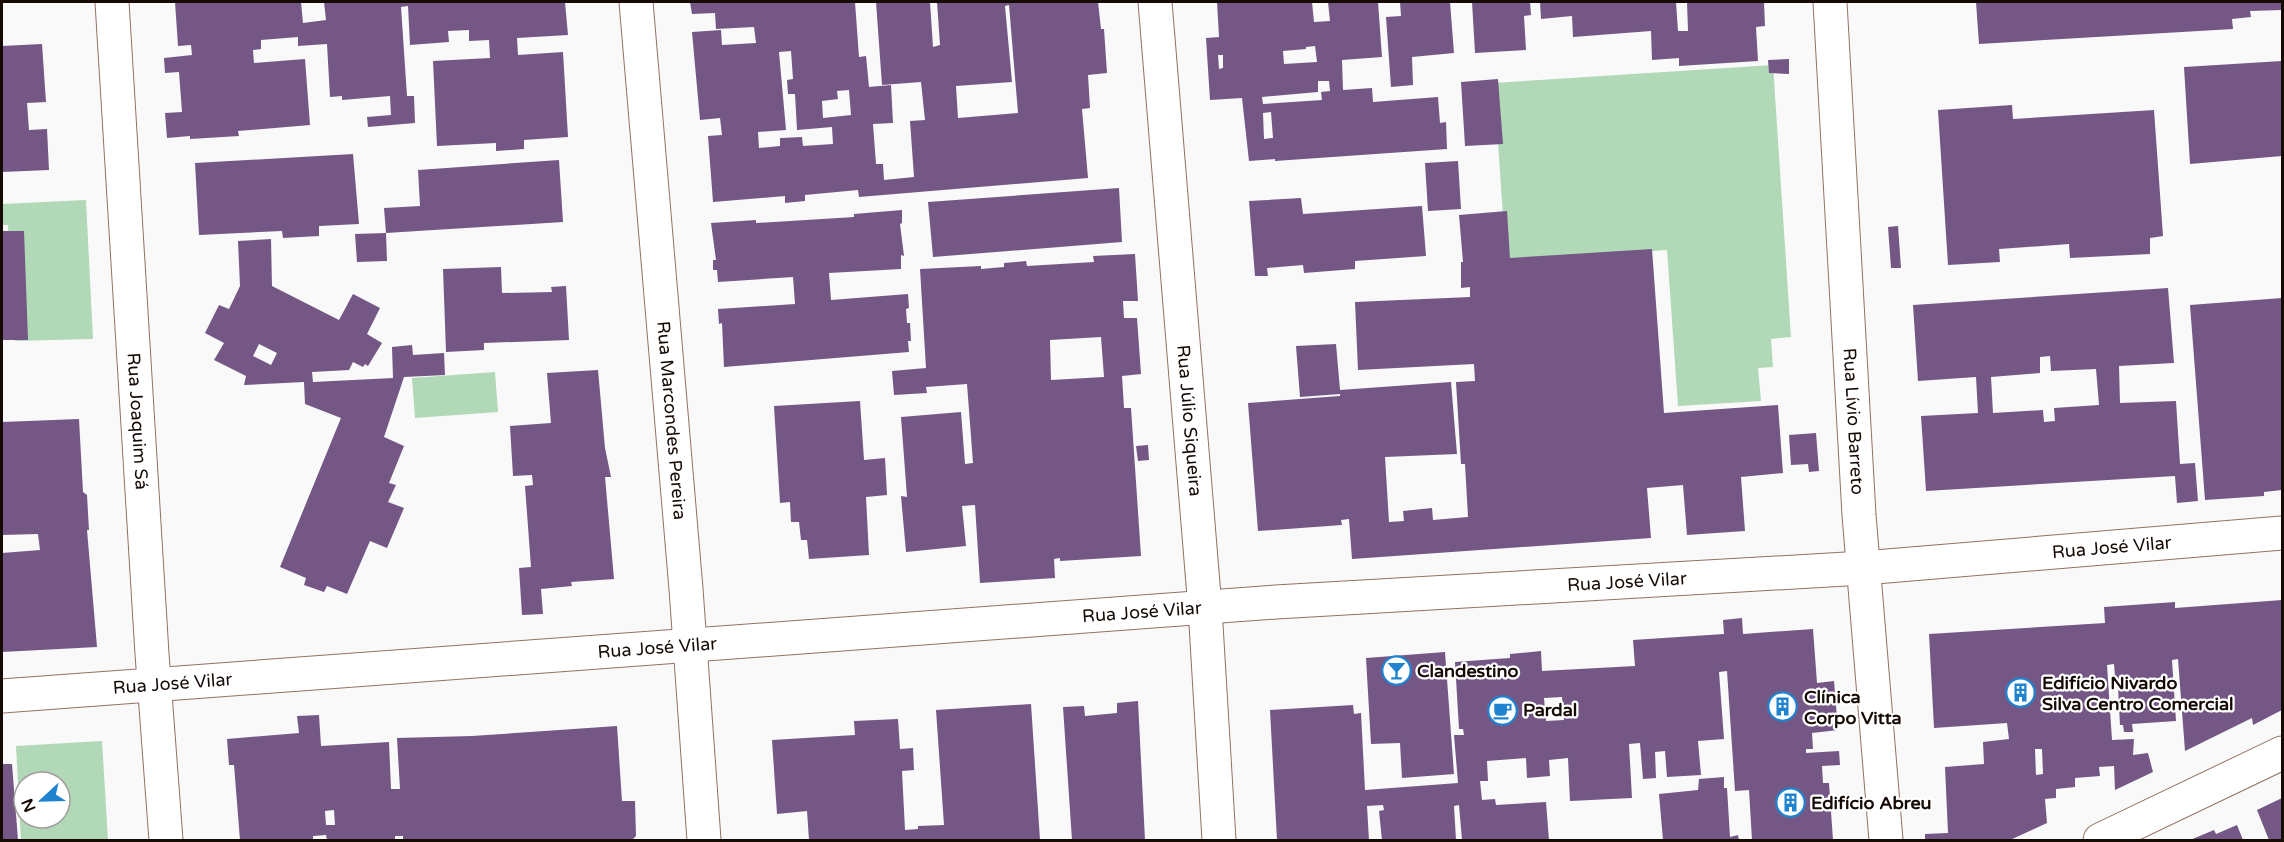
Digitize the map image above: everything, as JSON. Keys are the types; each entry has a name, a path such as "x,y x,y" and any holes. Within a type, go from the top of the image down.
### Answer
{"street":[{"name":"Rua Joaquim Sá","path":"112,2 154,685 166,840"},
{"name":"Rua Marcondes Pereira","path":"636,2 704,840"},
{"name":"Rua Júlio Siqueira","path":"1155,2 1205,608 1219,840"},
{"name":"Rua Lívio Barreto","path":"1830,2 1863,568 1886,840"},
{"name":"Rua José Vilar","path":"2,696 1205,608 1863,568 2283,533"},
{"path":"2100,840 2283,753"}],"green space":[{"path":"1773,65 1791,337 1771,339 1773,367 1758,368 1761,401 1678,406 1667,250 1506,261 1494,83"},
{"path":"86,200 93,339 15,341 8,225 2,225 2,204"},
{"path":"495,372 498,412 415,418 412,378"},
{"path":"102,741 108,840 21,840 20,830 72,830 72,770 17,770 16,746"}],"building":[{"path":"175,2 301,2 303,23 326,20 324,2 565,2 568,35 517,38 518,55 563,52 568,137 524,140 524,149 496,151 496,143 437,146 433,61 490,58 489,40 469,41 469,30 448,31 449,42 410,45 408,6 401,7 407,96 414,96 415,123 368,127 367,117 391,115 390,96 342,100 342,96 330,97 327,44 298,46 298,37 261,40 261,49 253,50 254,63 305,59 310,125 238,131 239,136 167,138 165,113 182,112 179,72 165,73 164,58 192,55 191,45 178,46"},
{"path":"690,2 855,2 859,57 866,56 869,87 891,85 893,123 873,124 876,164 883,164 884,180 914,177 910,121 925,120 921,82 882,85 876,2 930,2 933,47 940,45 937,2 1098,2 1101,29 1104,29 1107,73 1088,75 1090,108 1082,109 1088,178 859,197 858,190 805,195 805,201 785,203 785,196 713,202 708,136 722,135 720,118 700,120 692,32 721,30 722,45 756,43 754,27 716,29 715,13 692,14","holes":["1009,5 1018,113 958,118 956,86 1012,82 1005,6","791,51 793,79 787,80 788,94 795,94 797,130 832,127 833,144 803,146 802,137 780,138 780,146 759,148 758,132 786,130 779,52","849,90 851,115 823,118 822,101 838,99 837,91"]},
{"path":"1217,2 1312,2 1314,22 1330,21 1328,2 1378,2 1382,57 1342,60 1343,90 1372,88 1373,102 1438,97 1440,123 1446,122 1447,149 1249,161 1242,98 1210,100 1206,38 1219,37","holes":["1315,46 1317,62 1284,64 1283,51 1306,49 1306,47","1218,55 1223,55 1223,68 1219,69","1318,81 1329,81 1330,91 1321,92 1322,100 1263,104 1262,97 1318,92","1271,112 1273,138 1264,139 1263,113"]},
{"path":"1400,2 1450,2 1454,53 1412,57 1413,85 1391,87 1386,17 1401,16"},
{"path":"1472,2 1530,2 1531,15 1524,16 1526,50 1475,53"},
{"path":"1540,2 1676,2 1678,31 1688,31 1687,2 1764,2 1765,26 1756,27 1758,61 1679,66 1679,58 1652,60 1651,31 1573,37 1572,16 1541,19"},
{"path":"1976,2 2282,2 2282,10 2250,11 2251,17 2232,19 2233,29 1979,44"},
{"path":"42,44 46,102 27,103 29,130 47,129 49,170 2,172 2,46"},
{"path":"1789,59 1789,74 1769,73 1768,60"},
{"path":"2282,61 2282,156 2190,164 2184,67"},
{"path":"1498,79 1503,144 1465,146 1461,82"},
{"path":"2012,105 2013,119 2154,110 2163,236 2150,238 2150,254 2070,258 2069,244 1999,249 2000,262 1948,265 1938,110"},
{"path":"353,154 359,224 319,226 319,236 283,238 282,231 199,235 195,163"},
{"path":"559,160 563,222 386,233 384,208 420,206 418,170"},
{"path":"1458,161 1461,209 1428,211 1425,163"},
{"path":"1119,188 1122,242 933,257 928,202"},
{"path":"1301,198 1303,214 1422,206 1426,256 1355,261 1355,269 1304,273 1303,265 1267,268 1268,276 1255,276 1249,201"},
{"path":"902,210 902,223 900,224 904,256 901,255 901,269 829,273 831,300 908,294 909,308 906,309 907,323 910,323 909,352 724,367 722,323 719,324 718,309 795,304 793,277 718,282 717,270 713,270 713,260 716,260 711,223 756,220 756,223 854,217 854,214"},
{"path":"1507,211 1510,258 1652,249 1664,413 1778,405 1783,473 1741,477 1745,531 1687,535 1683,485 1647,488 1651,538 1352,559 1349,519 1341,520 1342,525 1258,531 1248,403 1340,396 1340,394 1300,397 1296,346 1336,344 1340,390 1451,382 1457,454 1385,457 1389,522 1404,521 1403,511 1432,508 1433,520 1468,517 1465,464 1461,464 1456,382 1475,381 1474,364 1358,370 1355,302 1470,297 1470,287 1461,288 1461,262 1463,262 1459,215"},
{"path":"1898,226 1901,268 1891,268 1888,227"},
{"path":"2,231 24,231 28,340 2,340"},
{"path":"386,233 387,261 357,262 355,234"},
{"path":"271,239 272,286 339,320 353,294 380,308 367,334 382,343 368,366 365,364 363,367 353,362 349,370 312,372 313,382 393,378 392,347 412,345 413,355 444,353 445,375 404,377 384,437 404,446 389,483 396,485 388,502 404,508 387,548 370,541 347,594 327,586 324,592 304,585 306,578 280,567 341,418 305,404 304,382 244,385 246,376 214,360 224,343 205,333 219,305 229,309 240,286 238,241","holes":["259,344 277,353 271,365 253,356"]},
{"path":"1135,254 1138,301 1123,301 1124,318 1137,318 1141,374 1122,376 1124,408 1131,408 1141,556 1060,561 1060,558 1054,559 1055,578 980,583 975,505 962,506 966,546 906,552 901,496 907,497 901,417 961,412 965,464 973,463 967,384 926,387 927,393 894,395 892,371 926,368 920,269 981,266 981,269 1004,267 1004,263 1026,261 1027,266 1094,262 1093,256","holes":["1101,337 1104,377 1051,380 1050,340"]},
{"path":"501,267 502,293 552,292 551,287 566,286 569,340 484,343 484,350 446,352 443,269"},
{"path":"2168,288 2174,363 2119,366 2120,403 2176,401 2180,464 2195,463 2198,501 2177,503 2175,476 1926,491 1921,416 1978,413 1976,377 1918,381 1913,305","holes":["2050,356 2051,371 2096,369 2099,405 2054,408 2055,421 2044,422 2043,410 1993,413 1991,377 2040,373 2040,357"]},
{"path":"2282,298 2282,490 2264,492 2264,496 2205,500 2190,305"},
{"path":"598,370 605,448 611,477 605,477 614,579 571,582 572,586 541,589 543,614 522,615 519,568 531,567 525,486 533,485 532,475 513,476 510,426 551,423 547,373"},
{"path":"860,401 864,460 885,458 887,495 866,497 869,555 809,559 807,540 801,540 799,522 791,522 790,502 780,503 774,406"},
{"path":"79,419 83,492 87,495 89,530 87,530 97,647 2,652 2,553 40,550 38,534 2,535 2,422"},
{"path":"1816,433 1819,471 1809,472 1808,464 1791,465 1789,435"},
{"path":"1148,445 1149,460 1138,461 1136,446"},
{"path":"2282,600 2282,710 2253,725 2252,718 2185,751 2178,659 2172,660 2176,721 2132,724 2133,732 2124,732 2123,725 2120,725 2114,664 2107,665 2112,740 2134,739 2133,755 2148,753 2153,772 2115,790 2114,766 2099,767 2100,776 2075,778 2075,787 2056,789 2056,798 2045,799 2047,823 2010,840 1925,840 1925,834 1948,833 1945,767 1984,764 1983,742 2009,739 2007,723 1934,728 1929,634 2105,623 2104,607 2175,602 2175,608","holes":["2035,749 2042,749 2043,774 2036,775"]},
{"path":"1742,618 1743,634 1813,629 1817,683 1834,681 1838,730 1812,733 1813,749 1806,749 1806,753 1839,751 1840,765 1822,766 1823,783 1829,783 1833,840 1752,840 1749,790 1735,791 1727,671 1719,672 1724,739 1698,741 1701,775 1667,777 1665,751 1655,752 1656,778 1643,779 1640,743 1629,744 1632,798 1570,801 1568,758 1549,760 1550,776 1527,778 1526,758 1487,761 1488,781 1480,781 1482,800 1495,799 1496,805 1546,802 1549,840 1462,840 1459,805 1454,806 1456,840 1382,840 1379,811 1384,810 1383,805 1367,806 1369,840 1277,840 1270,710 1353,705 1354,714 1361,713 1365,790 1458,783 1454,735 1464,735 1463,729 1459,729 1455,662 1510,658 1510,654 1541,651 1542,671 1635,666 1633,640 1724,634 1723,620","holes":["1562,697 1564,720 1546,721 1544,698"]},
{"path":"1445,652 1454,774 1402,778 1400,743 1371,744 1366,658"},
{"path":"1138,701 1145,840 1072,840 1063,707 1084,706 1085,716 1117,713 1117,703"},
{"path":"1031,704 1040,840 809,840 807,811 777,814 772,740 855,735 854,721 898,719 900,749 913,748 914,770 902,771 905,830 918,829 918,826 944,825 936,710"},
{"path":"319,715 321,746 389,742 391,789 400,789 397,738 472,736 617,726 622,801 635,801 636,836 632,840 403,840 403,836 395,836 395,840 327,840 326,835 313,836 313,840 240,840 234,765 229,765 227,739 299,733 297,716","holes":["334,810 335,825 326,825 325,811"]},
{"path":"2,764 12,764 12,830 17,830 18,840 2,840"},
{"path":"1724,777 1724,788 1727,788 1730,837 1738,835 1739,840 1663,840 1659,794 1698,790 1699,779"},
{"path":"2282,798 2282,840 2269,840 2257,810"},
{"path":"2237,825 2243,840 2190,840 2214,830 2216,834"}],"place":[{"name":"Clandestino","path":"1396,671"},
{"name":"Edifício Nivardo Silva Centro Comercial","path":"2021,693"},
{"name":"Clínica Corpo Vitta","path":"1783,707"},
{"name":"Pardal","path":"1502,710"},
{"name":"Edifício Abreu","path":"1790,803"}]}
